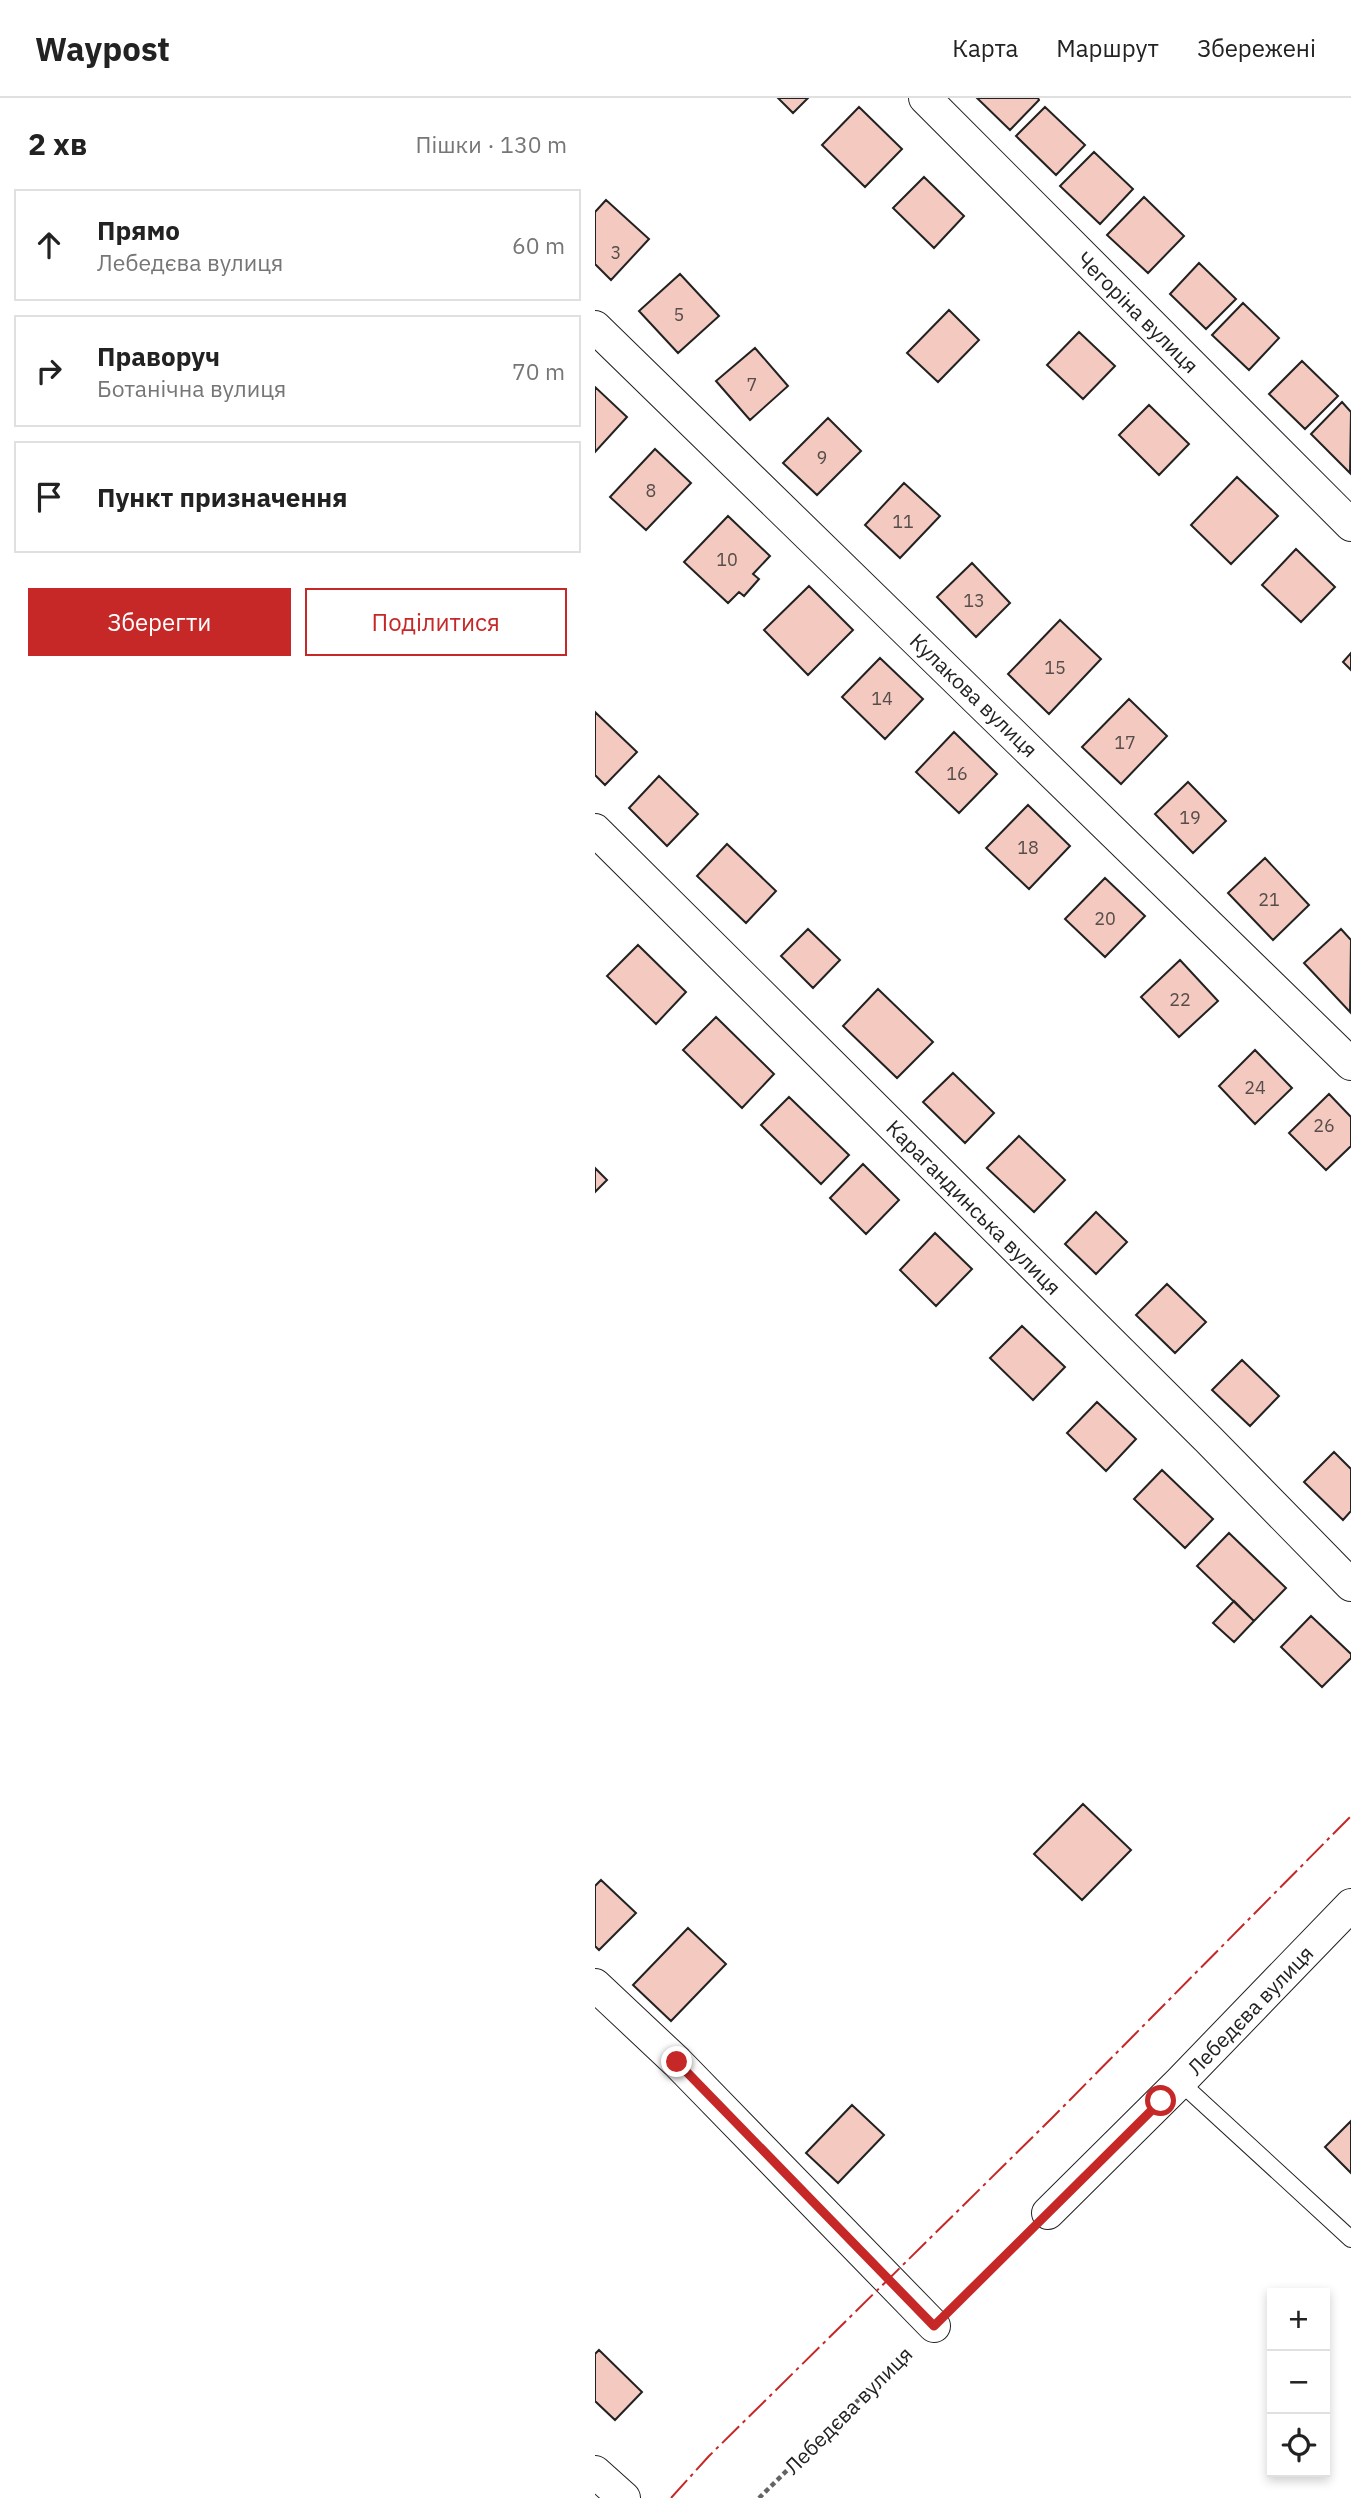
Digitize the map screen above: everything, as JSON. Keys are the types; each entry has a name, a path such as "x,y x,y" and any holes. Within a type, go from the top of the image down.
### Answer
{"street":[{"name":"Чегоріна вулиця","path":"925,98 1351,525"},
{"name":"Кулакова вулиця","path":"595,327 1351,1064"},
{"name":"Карагандинська вулиця","path":"595,830 1209,1440 1351,1585"},
{"name":"Лебедєва вулиця","path":"1048,2213 1180,2082 1351,1905"},
{"path":"595,1985 677,2062 934,2326"},
{"path":"595,2472 624,2498"}],"lane":[{"path":"1180,2082 1351,2239"}],"path":[{"name":"Лебедєва вулиця","path":"759,2498 1048,2213"}],"building":[{"path":"778,98 808,98 793,113"},
{"path":"977,98 1038,98 1039,100 1010,130"},
{"path":"859,107 902,149 865,187 822,145"},
{"path":"1045,107 1085,145 1056,175 1016,136"},
{"path":"1094,152 1133,189 1100,224 1060,186"},
{"path":"924,177 964,216 934,248 893,208"},
{"path":"1144,197 1184,236 1148,273 1107,235"},
{"path":"606,200 649,239 611,280 595,264 595,212"},
{"path":"1199,263 1236,299 1206,329 1170,294"},
{"path":"680,274 719,316 678,353 639,311"},
{"path":"1243,303 1279,338 1249,370 1212,335"},
{"path":"949,310 979,340 938,382 907,353"},
{"path":"1079,332 1115,366 1083,399 1047,365"},
{"path":"755,348 788,386 750,420 716,381"},
{"path":"1302,361 1338,396 1305,429 1269,394"},
{"path":"595,387 627,417 595,452"},
{"path":"1342,402 1351,412 1350,473 1311,434"},
{"path":"1149,405 1189,444 1159,475 1119,435"},
{"path":"828,418 861,451 817,495 783,463"},
{"path":"655,449 691,483 646,530 610,497"},
{"path":"1237,477 1278,516 1231,564 1191,525"},
{"path":"904,483 940,516 900,558 865,525"},
{"path":"728,516 770,556 753,574 759,579 744,596 739,592 728,603 684,562"},
{"path":"1296,549 1335,587 1301,622 1262,585"},
{"path":"972,563 1010,603 976,637 937,597"},
{"path":"809,586 853,630 808,675 764,630"},
{"path":"1060,620 1101,659 1049,714 1008,674"},
{"path":"1351,653 1351,670 1343,662"},
{"path":"880,658 923,699 885,739 842,697"},
{"path":"1129,699 1167,736 1121,784 1082,747"},
{"path":"595,712 637,752 605,785 595,775"},
{"path":"954,732 997,774 959,813 916,772"},
{"path":"659,776 698,814 667,846 629,808"},
{"path":"1188,782 1226,821 1193,853 1155,814"},
{"path":"1028,805 1070,846 1029,889 986,848"},
{"path":"727,844 776,891 746,923 697,876"},
{"path":"1265,858 1309,905 1273,940 1228,893"},
{"path":"1105,878 1145,916 1105,957 1065,919"},
{"path":"808,929 840,960 813,988 781,956"},
{"path":"1341,929 1351,940 1350,1012 1304,963"},
{"path":"638,945 686,992 656,1024 607,976"},
{"path":"1180,960 1218,1001 1179,1037 1141,997"},
{"path":"878,989 933,1042 897,1078 843,1026"},
{"path":"716,1017 774,1074 742,1108 683,1050"},
{"path":"1255,1050 1292,1088 1255,1124 1219,1086"},
{"path":"953,1073 994,1113 965,1143 923,1102"},
{"path":"1329,1094 1351,1117 1351,1146 1326,1170 1289,1133"},
{"path":"789,1097 849,1155 821,1184 761,1125"},
{"path":"1019,1136 1065,1180 1034,1212 987,1168"},
{"path":"863,1164 899,1200 866,1234 830,1198"},
{"path":"595,1168 607,1180 595,1192"},
{"path":"1096,1212 1127,1242 1096,1274 1065,1244"},
{"path":"935,1233 972,1269 936,1306 900,1270"},
{"path":"1167,1284 1206,1322 1175,1353 1136,1315"},
{"path":"1022,1326 1065,1367 1033,1400 990,1358"},
{"path":"1242,1360 1279,1396 1250,1426 1212,1390"},
{"path":"1097,1402 1136,1439 1106,1471 1067,1433"},
{"path":"1334,1452 1351,1469 1351,1511 1343,1520 1304,1482"},
{"path":"1162,1470 1213,1519 1185,1548 1134,1499"},
{"path":"1229,1533 1286,1588 1254,1621 1197,1566"},
{"path":"1234,1601 1254,1621 1234,1642 1213,1623"},
{"path":"1311,1616 1351,1654 1351,1658 1322,1687 1281,1647"},
{"path":"1083,1804 1131,1850 1082,1900 1034,1854"},
{"path":"601,1880 636,1913 599,1950 595,1946 595,1886"},
{"path":"688,1928 726,1964 671,2021 633,1985"},
{"path":"852,2105 884,2135 838,2183 806,2153"},
{"path":"1351,2121 1351,2173 1325,2147"},
{"path":"599,2350 642,2392 615,2420 595,2401 595,2354"}],"power":[{"path":"671,2498 709,2456 1052,2118 1351,1816"}],"route":[{"path":"677,2062 934,2326 1161,2101"}]}
